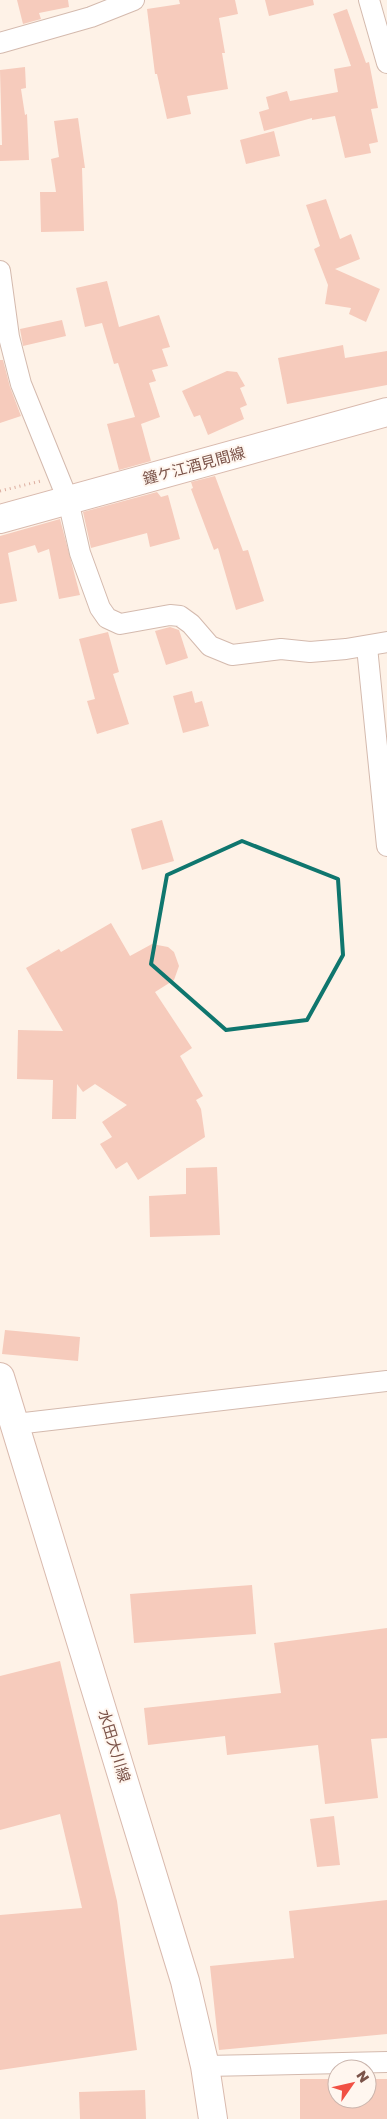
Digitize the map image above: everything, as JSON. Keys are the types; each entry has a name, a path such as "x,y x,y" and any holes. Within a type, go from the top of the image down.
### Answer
{"main road":[{"name":"鐘ケ江酒見間線","path":"0,519 63,488 348,424 387,412"},
{"name":"水田大川線","path":"0,1377 16,1424 185,1981 205,2066 211,2118"}],"street":[{"path":"0,43 91,17 134,0"},
{"path":"369,0 387,63"},
{"path":"0,271 9,337 21,384 63,488 80,553 100,608 106,618 120,624 170,615 180,616 191,624 210,646 232,655 281,649 310,652 367,647 387,642"},
{"path":"367,647 387,846"},
{"path":"16,1424 387,1381"},
{"path":"205,2066 387,2062"}],"path":[{"path":"0,491 63,488"}],"highlighted area":[{"path":"242,841 338,879 343,955 307,1020 226,1030 151,964 167,875"}],"building":[{"path":"17,0 68,0 69,7 39,13 41,19 23,24"},
{"path":"179,0 235,0 238,14 219,18 225,53 222,53 228,89 187,96 191,114 167,119 157,74 155,74 147,9 180,4"},
{"path":"265,0 313,0 314,5 269,16"},
{"path":"347,9 366,63 369,62 378,108 371,109 378,142 369,144 371,153 345,158 335,116 312,120 312,118 264,131 259,112 269,109 266,97 287,91 290,101 338,92 334,69 351,66 333,14"},
{"path":"25,67 26,88 21,89 25,115 27,114 29,160 0,161 0,145 2,145 0,70"},
{"path":"78,118 85,168 82,168 84,231 41,232 40,192 56,192 51,159 59,157 54,121"},
{"path":"274,131 280,156 246,164 240,140"},
{"path":"326,199 340,239 351,234 360,259 335,269 380,289 366,322 349,314 351,308 325,304 328,285 314,249 320,246 306,205"},
{"path":"107,281 119,327 159,315 170,347 162,349 168,366 152,370 156,381 149,383 160,417 141,424 151,461 119,470 107,424 135,417 118,363 114,364 102,323 85,327 76,288"},
{"path":"62,320 66,336 23,346 20,329"},
{"path":"343,345 345,358 387,351 387,385 287,404 278,358"},
{"path":"0,360 3,360 10,387 21,416 0,423"},
{"path":"227,371 237,372 245,386 240,388 247,405 240,408 244,419 208,435 200,415 194,417 182,391"},
{"path":"215,476 243,551 248,550 264,601 236,610 218,548 214,550 191,489 193,488 191,482"},
{"path":"157,492 161,497 168,495 180,539 150,547 147,533 91,548 83,512"},
{"path":"60,519 80,595 59,599 49,549 38,553 35,545 8,553 17,601 0,604 0,536"},
{"path":"170,627 179,630 188,658 166,665 155,631"},
{"path":"108,632 119,672 113,674 129,724 97,734 87,701 95,699 79,639"},
{"path":"192,691 195,703 202,701 209,726 183,733 173,696"},
{"path":"162,820 174,861 142,870 131,829"},
{"path":"111,923 130,956 152,944 168,947 174,952 179,966 174,980 155,992 192,1048 180,1056 203,1096 196,1100 201,1109 205,1137 138,1180 127,1162 116,1169 100,1144 112,1137 102,1122 127,1105 95,1084 83,1092 77,1084 76,1119 52,1119 53,1080 17,1079 18,1030 63,1031 26,968 59,949 61,952"},
{"path":"217,1167 220,1235 150,1237 149,1196 186,1194 186,1168"},
{"path":"5,1330 80,1337 78,1361 2,1354"},
{"path":"252,1585 256,1634 134,1643 130,1594"},
{"path":"387,1628 387,1738 371,1739 378,1798 325,1804 318,1745 227,1755 225,1736 148,1745 144,1708 281,1693 274,1643"},
{"path":"60,1661 117,1901 137,2050 0,2070 0,1915 82,1908 60,1814 0,1830 0,1676"},
{"path":"334,1816 340,1865 317,1867 310,1819"},
{"path":"387,1900 387,2034 219,2050 210,1966 294,1958 289,1911"},
{"path":"300,2079 327,2079 327,2109 377,2109 377,2079 387,2079 387,2119 300,2119"},
{"path":"145,2090 146,2119 80,2119 79,2092"}]}
